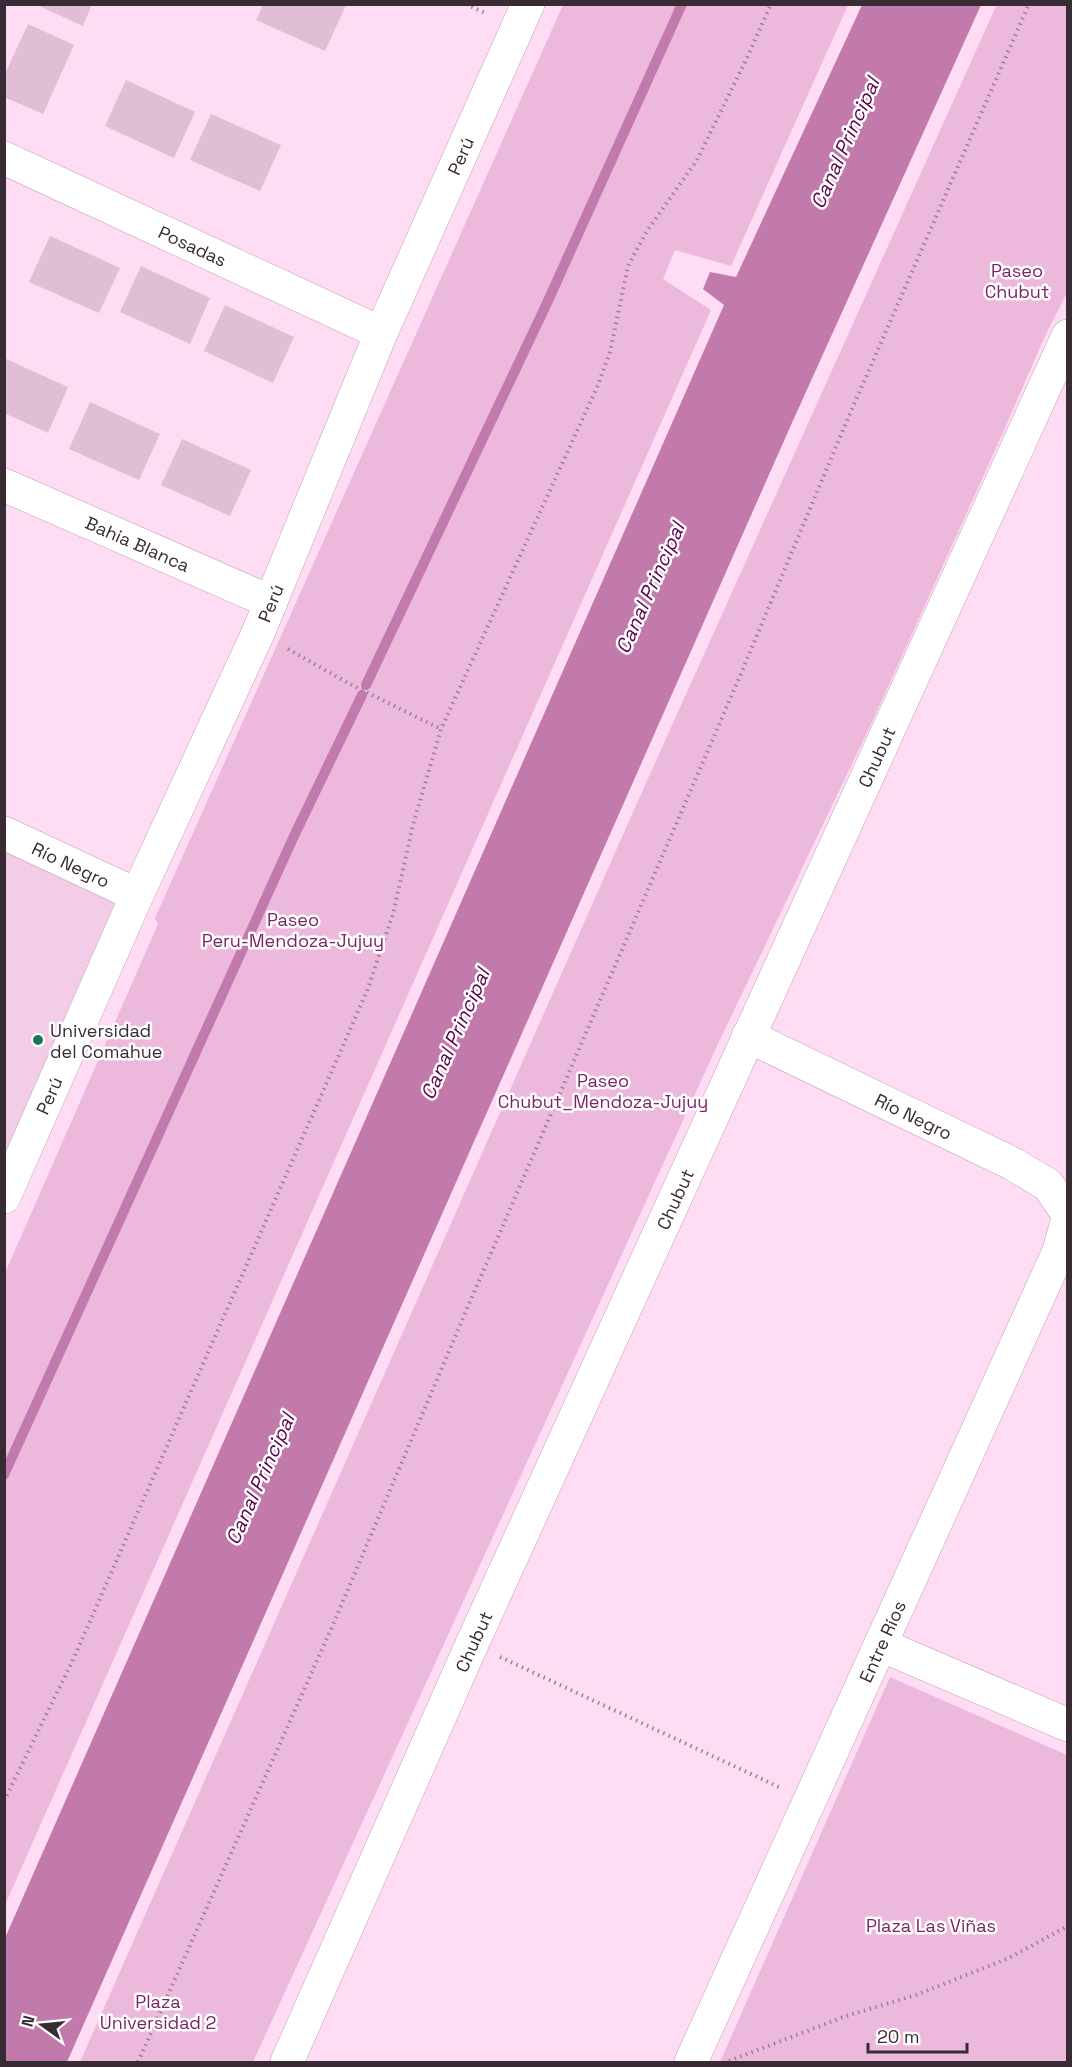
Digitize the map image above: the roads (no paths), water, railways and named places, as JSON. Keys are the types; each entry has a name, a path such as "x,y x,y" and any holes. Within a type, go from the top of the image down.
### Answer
{"street":[{"name":"Perú","path":"4,1197 137,895 258,633 381,333 528,4"},
{"name":"Posadas","path":"4,159 381,333"},
{"name":"Chubut","path":"287,2062 472,1644 748,1036 1059,376 1068,336"},
{"name":"Bahia Blanca","path":"4,485 271,602"},
{"name":"Río Negro","path":"4,833 137,895"},
{"name":"Río Negro","path":"748,1036 1013,1164 1048,1185 1068,1214"},
{"name":"Entre Ríos","path":"691,2062 1059,1251 1068,1218"},
{"path":"881,1645 1068,1725"}],"water":[{"name":"Canal Principal","path":"862,5 981,5 791,425 67,2062 5,2062 5,1938 724,305 703,289 710,272 736,277"}],"waterway":[{"path":"366,685 547,303 682,4"},
{"path":"4,1475 294,836 362,695"}],"place":[{"name":"Universidad del Comahue","path":"38,1040"}],"park label":[{"name":"Paseo Chubut","path":"1017,280"},
{"name":"Paseo Peru-Mendoza-Jujuy","path":"293,929"},
{"name":"Paseo Chubut_Mendoza-Jujuy","path":"603,1090"},
{"name":"Plaza Las Viñas","path":"931,1925"},
{"name":"Plaza Universidad 2","path":"158,2011"}]}
